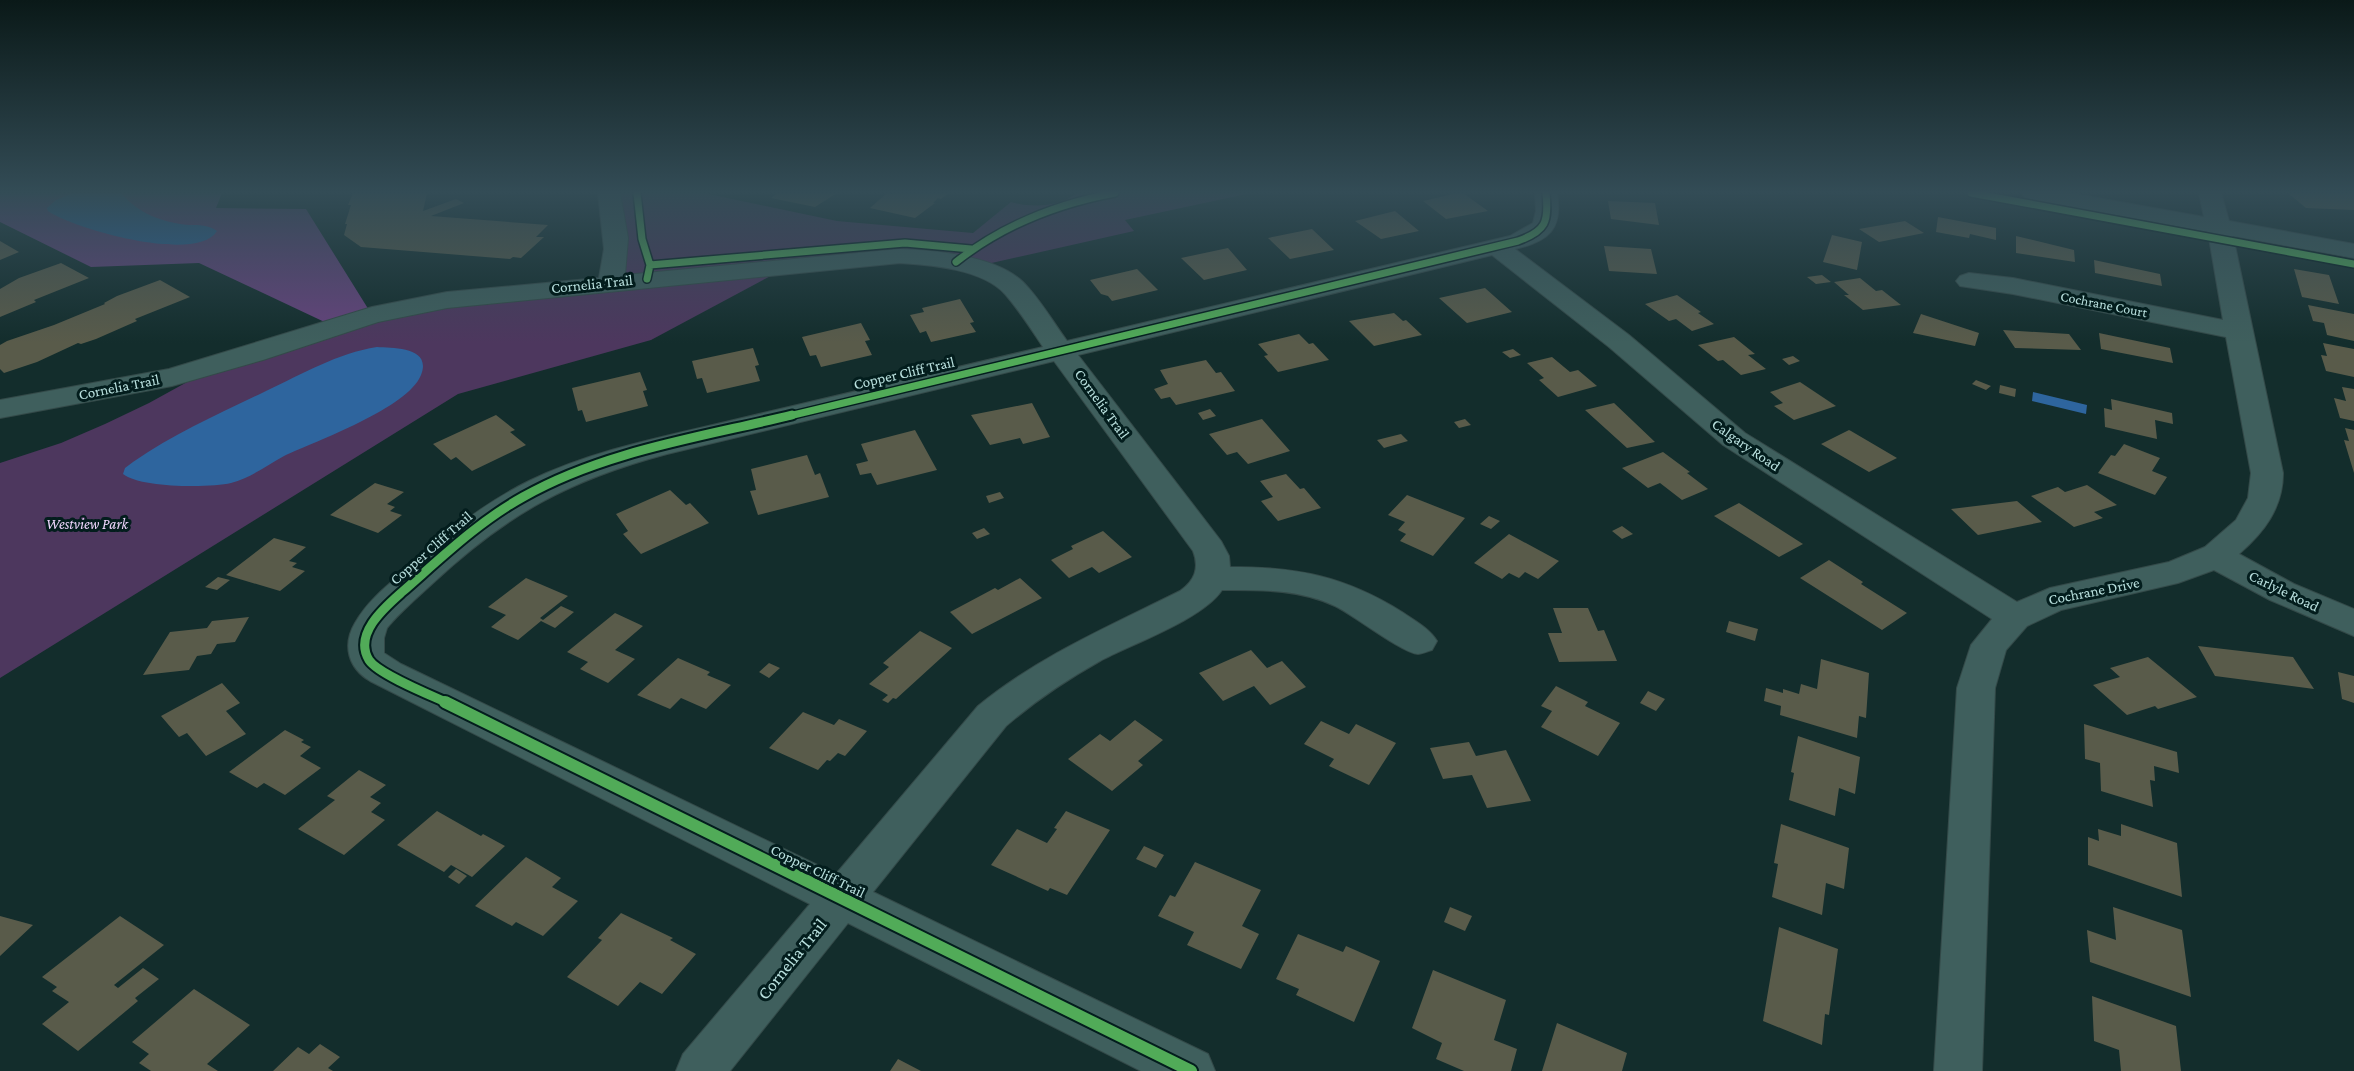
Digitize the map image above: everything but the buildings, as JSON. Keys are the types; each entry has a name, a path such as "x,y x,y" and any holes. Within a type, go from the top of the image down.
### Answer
{"street":[{"path":"610,283 617,262 616,243"},
{"name":"Copper Cliff Trail","path":"1191,1071 392,676 370,662 367,656 365,649 369,629 380,613 463,537 514,502 574,473 617,458 1511,243"},
{"name":"Cochrane Drive","path":"1958,1071 1978,669 1992,639 2014,616 2054,598 2156,579 2187,569 2215,556 2233,544 2250,526 2262,505 2267,489 2266,464 2222,243"},
{"path":"2311,243 2354,251"},
{"name":"Calgary Road","path":"1497,247 1618,341 1734,439 2014,616"},
{"name":"Cornelia Trail","path":"0,409 172,377 244,357 343,323 411,307 485,295 873,257 927,257 974,267 1008,283 1022,296 1209,549 1214,564 1211,578 1203,592 1192,600 1054,669 1001,707 974,736 700,1071"},
{"name":"Cochrane Court","path":"1969,281 2013,286 2238,331"},
{"name":"Carlyle Road","path":"2215,556 2282,592 2354,623"},
{"path":"1211,578 1278,580 1320,587 1354,600 1419,641"}],"green space":[{"name":"Westview Park","path":"616,243 1081,243 974,267 927,257 791,265 651,340 458,394 0,678 0,463 61,443 105,424 218,365 372,315 609,283"}],"shaded area":[{"path":"42,243 327,243 372,315 333,326 199,263 91,267"}],"water":[{"path":"155,243 191,243 186,244"},
{"path":"377,347 401,349 416,354 423,366 421,375 413,387 399,399 360,422 231,483 208,486 159,484 132,479 123,474 125,468 133,462 198,424 320,365 348,354"},
{"path":"2033,392 2087,405 2086,414 2032,401"}],"cycle path":[{"path":"643,243 650,265 647,279"},
{"path":"650,265 905,243 971,249"},
{"path":"956,262 981,243"},
{"path":"1191,1071 383,671 374,666 366,654 366,638 369,629 388,604 489,518 542,487 608,461 1510,243"},
{"path":"2241,243 2354,264"}]}
